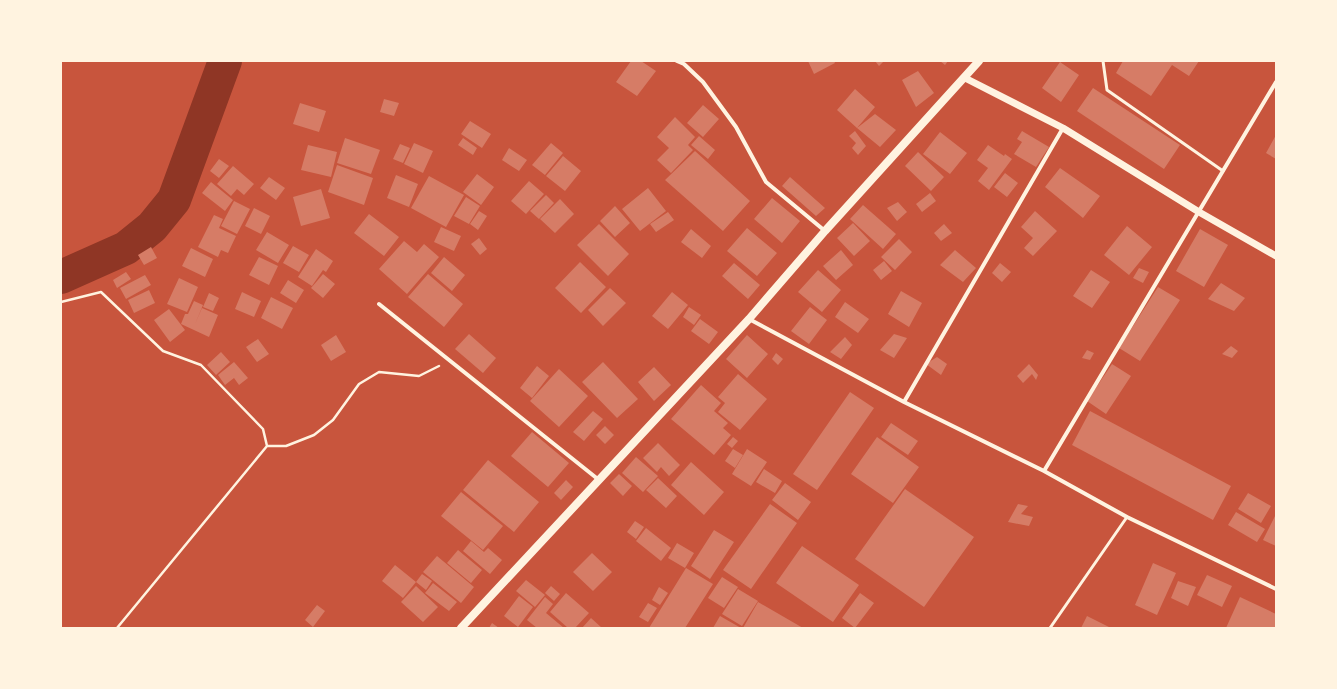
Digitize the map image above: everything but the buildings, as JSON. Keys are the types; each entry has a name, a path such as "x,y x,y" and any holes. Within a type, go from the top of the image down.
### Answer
{"main road":[{"path":"461,628 748,320 824,231 979,61"}],"street":[{"path":"677,61 684,64 703,82 736,128 766,182 824,231"},
{"path":"965,78 1063,128 1199,212 1276,256"},
{"path":"1044,471 1276,82"},
{"path":"904,402 1063,128"},
{"path":"379,304 599,480"},
{"path":"748,320 904,402 1044,471 1127,517 1276,590"}],"lane":[{"path":"1104,61 1107,90 1223,171"},
{"path":"1050,628 1127,517"}],"path":[{"path":"61,302 101,292 163,351 201,365 263,429 266,446 116,628"},
{"path":"266,446 286,446 314,435 333,420 359,384 379,372 419,376 451,361"}],"waterway":[{"path":"61,277 126,248 152,227 174,200 225,61"}]}
